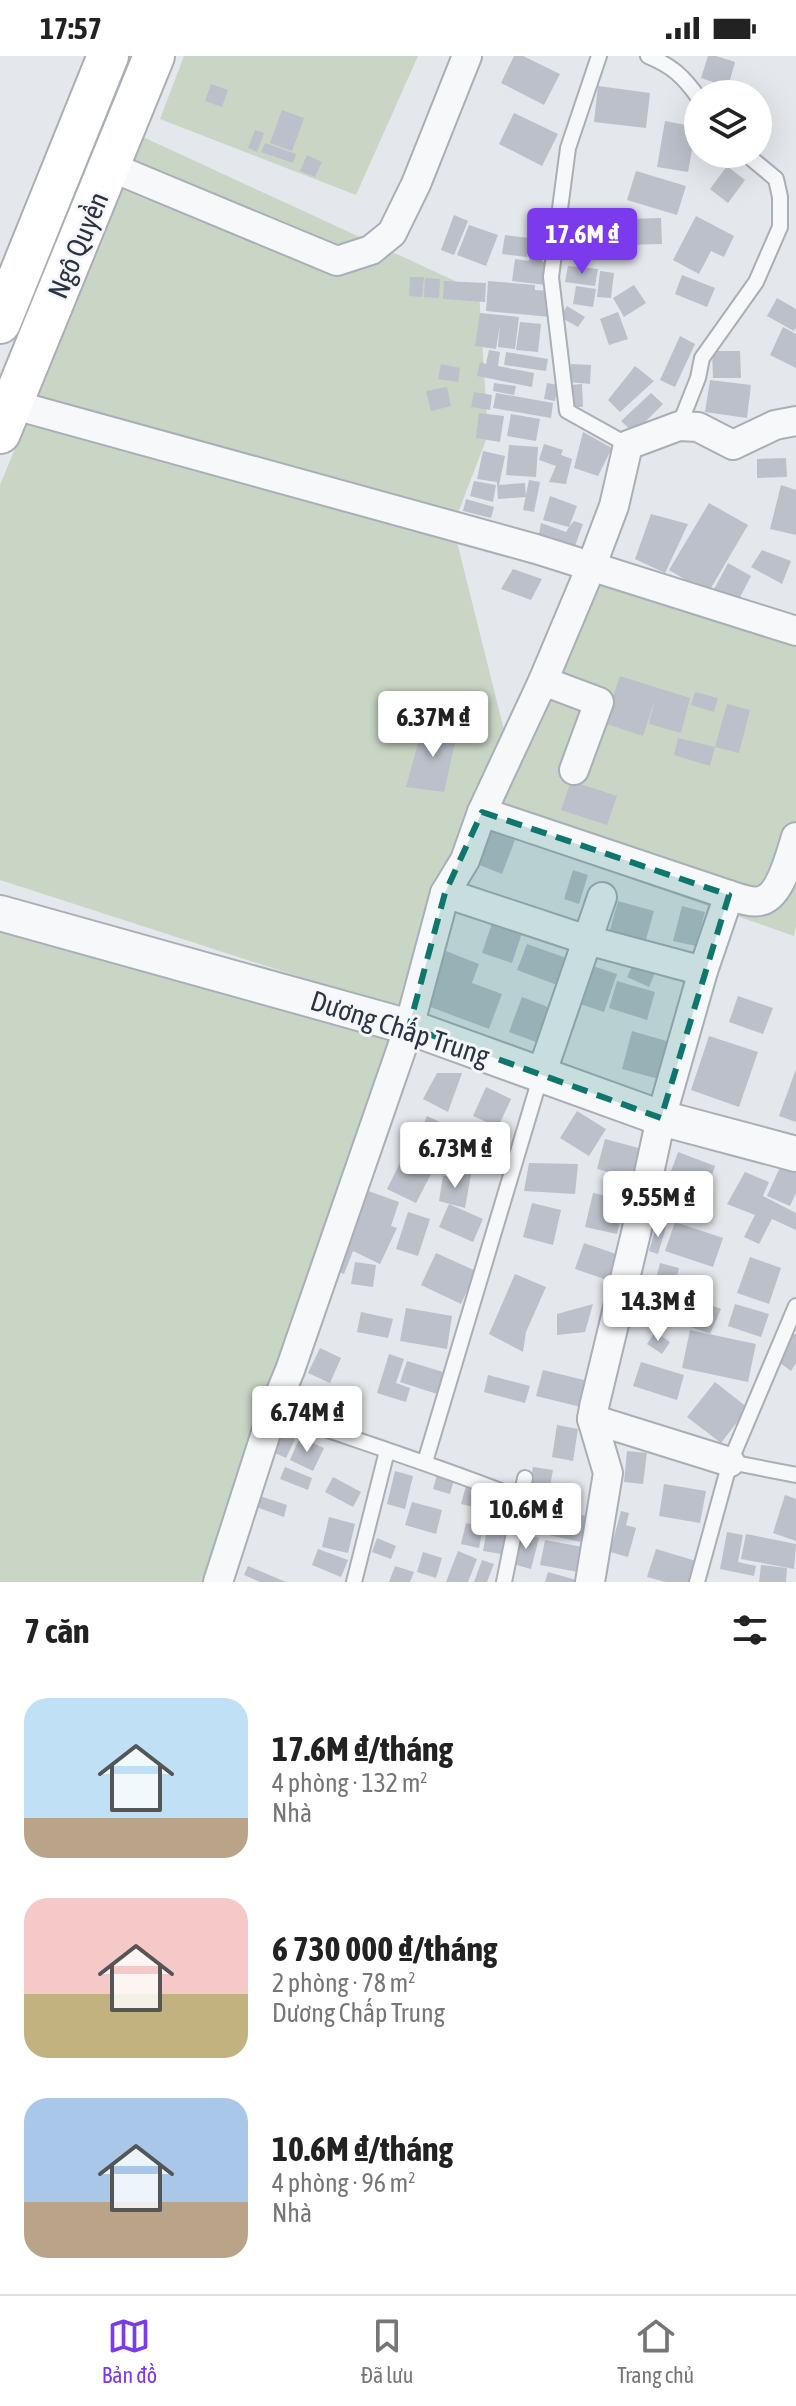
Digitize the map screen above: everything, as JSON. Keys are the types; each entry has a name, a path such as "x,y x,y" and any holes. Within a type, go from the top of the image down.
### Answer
{"main road":[{"name":"Ngô Quyền","path":"0,323 108,56"},
{"name":"Ngô Quyền","path":"4,413 111,167 154,56"}],"street":[{"path":"111,167 337,261 371,250 392,233 416,184 467,56"},
{"path":"4,413 536,549 796,631"},
{"path":"218,1582 273,1411 409,1027 445,893 465,860 482,812 543,681 591,567 614,506 628,445 679,426 698,427 733,445 775,425 796,421"},
{"path":"543,681 599,702 574,770"},
{"path":"482,812 757,902 770,897 782,878 796,837"},
{"path":"445,893 587,940 703,971"},
{"path":"590,1582 608,1473 592,1419 661,1118 703,971 729,895"},
{"path":"541,1075 602,897"},
{"name":"Dương Chấp Trung","path":"0,913 409,1027 661,1118 796,1154"},
{"path":"592,1419 730,1462"}],"lane":[{"path":"599,56 568,148 551,277 567,411 628,445"},
{"path":"648,56 685,80"},
{"path":"679,426 698,378 702,358 756,282 780,227 780,197 776,179 763,168"},
{"path":"425,1462 541,1075"},
{"path":"697,1582 730,1462 796,1306"},
{"path":"273,1411 425,1462 521,1499"},
{"path":"354,1582 387,1451"},
{"path":"730,1462 796,1475"},
{"path":"504,1582 525,1478"}],"highlighted area":[{"path":"482,812 729,895 661,1118 409,1027 445,893"}],"green space":[{"path":"184,56 418,56 356,195 160,119"},
{"path":"143,137 479,292 488,435 453,526 505,734 215,1582 0,1582 0,902 399,1009 0,880 0,485"},
{"path":"586,578 796,641 794,936 490,830"}],"building":[{"path":"514,56 523,56 560,74 544,105 501,83"},
{"path":"708,56 735,62 730,80 701,78"},
{"path":"211,84 228,90 222,107 205,101"},
{"path":"598,86 650,93 646,128 594,122"},
{"path":"282,110 304,118 292,151 270,143"},
{"path":"514,113 558,134 542,166 499,144"},
{"path":"665,121 684,125 684,168 689,168 688,172 657,167"},
{"path":"255,130 264,133 257,152 248,148"},
{"path":"265,143 296,154 293,163 261,152"},
{"path":"307,155 322,162 315,177 300,171"},
{"path":"726,168 745,180 728,203 710,189"},
{"path":"636,171 686,186 677,215 627,200"},
{"path":"570,213 611,214 609,248 569,247"},
{"path":"454,215 468,221 454,255 441,250"},
{"path":"696,216 734,236 724,257 711,251 699,274 673,260"},
{"path":"661,218 662,244 627,245 627,219"},
{"path":"469,225 498,235 486,266 457,255"},
{"path":"532,231 545,233 542,262 548,263 546,285 512,281 515,259 529,261"},
{"path":"505,235 529,238 527,257 502,254"},
{"path":"568,266 598,269 595,286 565,282"},
{"path":"600,271 614,273 611,298 597,297"},
{"path":"682,275 715,288 707,307 675,294"},
{"path":"410,277 424,277 422,297 409,296"},
{"path":"425,278 440,279 439,298 424,297"},
{"path":"444,281 486,283 485,302 443,299"},
{"path":"488,281 535,285 535,290 554,291 551,317 486,311"},
{"path":"634,285 646,303 624,317 613,298"},
{"path":"576,286 596,289 593,307 573,304"},
{"path":"777,298 796,309 794,331 767,316"},
{"path":"567,306 585,317 578,327 560,317"},
{"path":"618,312 628,339 609,345 600,319"},
{"path":"480,313 519,317 515,349 498,347 500,325 496,349 475,346"},
{"path":"520,322 541,324 538,352 516,350"},
{"path":"783,327 796,334 796,368 770,355"},
{"path":"680,336 695,344 675,387 660,380"},
{"path":"489,350 500,352 498,366 534,373 532,387 477,376 480,362 486,364"},
{"path":"712,351 740,351 741,378 713,378"},
{"path":"506,352 548,359 546,371 504,365"},
{"path":"441,364 460,368 458,382 438,379"},
{"path":"571,364 591,365 590,384 569,382"},
{"path":"635,366 654,381 620,412 608,400"},
{"path":"710,380 751,385 747,418 705,412"},
{"path":"494,383 516,386 514,395 493,391"},
{"path":"547,383 558,385 555,401 544,399"},
{"path":"582,384 583,407 570,407 570,385"},
{"path":"447,387 451,406 431,411 426,391"},
{"path":"474,392 492,395 490,410 471,407"},
{"path":"496,393 553,403 551,418 493,408"},
{"path":"651,393 663,404 634,433 621,421"},
{"path":"479,413 504,416 500,442 476,438"},
{"path":"511,414 540,419 536,441 507,436"},
{"path":"583,432 612,448 598,476 574,468"},
{"path":"544,444 563,450 561,455 572,459 566,484 549,482 556,466 539,460"},
{"path":"509,445 538,447 536,477 506,475"},
{"path":"483,451 505,456 499,485 525,483 526,497 498,499 497,482 477,479"},
{"path":"786,458 787,477 757,478 757,459"},
{"path":"529,480 540,482 534,512 523,510"},
{"path":"474,481 496,485 493,502 470,496"},
{"path":"781,485 796,490 796,535 770,529"},
{"path":"550,496 577,506 569,527 543,520"},
{"path":"466,499 494,507 491,518 463,511"},
{"path":"709,503 748,525 708,593 669,570"},
{"path":"651,514 688,524 665,573 635,559"},
{"path":"574,521 583,524 571,557 537,545 541,523 566,532"},
{"path":"762,550 791,561 782,584 751,567"},
{"path":"728,563 751,576 735,607 711,595"},
{"path":"513,569 542,579 531,600 501,589"},
{"path":"620,676 690,698 681,733 649,724 655,699 643,736 604,723"},
{"path":"695,692 718,698 714,712 691,705"},
{"path":"727,704 750,710 739,753 715,747"},
{"path":"458,728 444,792 406,787 422,729"},
{"path":"678,738 715,747 710,766 674,755"},
{"path":"571,781 617,796 607,825 561,810"},
{"path":"490,830 515,840 502,874 477,864"},
{"path":"573,870 588,875 579,904 564,899"},
{"path":"618,901 654,911 645,943 609,933"},
{"path":"682,906 705,912 696,946 673,941"},
{"path":"493,920 523,930 512,963 482,953"},
{"path":"527,944 575,961 565,988 517,970"},
{"path":"446,951 479,964 472,983 502,994 489,1029 425,1005"},
{"path":"638,954 656,971 649,987 627,977"},
{"path":"584,963 617,974 604,1012 571,1001"},
{"path":"617,981 655,992 647,1020 609,1008"},
{"path":"738,996 773,1008 763,1034 729,1022"},
{"path":"522,997 556,1010 544,1045 509,1032"},
{"path":"632,1031 677,1044 666,1081 622,1069"},
{"path":"709,1036 758,1052 739,1107 691,1090"},
{"path":"796,1069 796,1122 779,1116"},
{"path":"437,1073 462,1073 448,1112 423,1099"},
{"path":"486,1087 511,1099 498,1127 473,1116"},
{"path":"577,1111 606,1129 589,1156 560,1138"},
{"path":"427,1116 455,1129 447,1149 418,1137"},
{"path":"468,1124 497,1138 496,1161 461,1149"},
{"path":"605,1139 650,1151 641,1181 597,1169"},
{"path":"678,1152 715,1166 701,1207 663,1194"},
{"path":"402,1159 431,1174 416,1203 387,1189"},
{"path":"529,1163 578,1164 575,1194 524,1191"},
{"path":"781,1165 796,1172 796,1193 790,1206 767,1196"},
{"path":"745,1172 769,1182 763,1196 796,1213 796,1230 772,1219 759,1244 744,1237 755,1215 727,1204"},
{"path":"471,1174 465,1208 439,1201 443,1176"},
{"path":"360,1188 399,1202 391,1226 397,1228 380,1264 353,1251 344,1274 331,1269"},
{"path":"593,1193 625,1200 617,1234 585,1227"},
{"path":"532,1203 561,1210 553,1245 523,1237"},
{"path":"449,1204 483,1219 473,1242 439,1227"},
{"path":"408,1212 430,1219 418,1256 396,1249"},
{"path":"675,1222 723,1238 713,1267 665,1251"},
{"path":"657,1224 666,1227 658,1254 649,1251"},
{"path":"584,1243 622,1256 613,1282 575,1269"},
{"path":"436,1253 476,1271 461,1304 421,1285"},
{"path":"750,1257 781,1268 769,1304 737,1293"},
{"path":"355,1262 376,1265 373,1287 351,1284"},
{"path":"660,1263 679,1268 675,1284 656,1280"},
{"path":"515,1274 546,1287 526,1332 523,1352 489,1334"},
{"path":"692,1298 721,1309 710,1334 686,1325"},
{"path":"593,1304 585,1332 557,1335 557,1314"},
{"path":"735,1304 769,1314 761,1337 728,1326"},
{"path":"406,1308 452,1316 447,1349 400,1341"},
{"path":"361,1312 393,1319 388,1338 357,1332"},
{"path":"690,1330 756,1344 748,1382 682,1368"},
{"path":"790,1331 796,1335 796,1363 791,1371 772,1357"},
{"path":"655,1332 670,1342 662,1354 647,1344"},
{"path":"320,1348 341,1358 330,1383 308,1373"},
{"path":"389,1354 404,1359 396,1383 410,1388 406,1402 377,1393"},
{"path":"407,1361 443,1372 437,1394 400,1382"},
{"path":"641,1362 684,1375 677,1400 633,1386"},
{"path":"543,1370 592,1382 585,1408 536,1396"},
{"path":"488,1375 530,1386 525,1403 484,1392"},
{"path":"715,1382 748,1408 721,1443 687,1417"},
{"path":"557,1425 578,1429 573,1461 552,1457"},
{"path":"273,1429 295,1439 286,1458 264,1448"},
{"path":"300,1437 324,1448 313,1471 290,1460"},
{"path":"627,1451 647,1453 643,1484 624,1482"},
{"path":"285,1467 312,1478 308,1490 280,1479"},
{"path":"533,1467 553,1470 546,1508 526,1504"},
{"path":"395,1471 413,1476 405,1509 387,1504"},
{"path":"437,1475 454,1480 450,1494 433,1489"},
{"path":"333,1477 361,1492 353,1507 325,1492"},
{"path":"664,1484 706,1491 700,1523 659,1516"},
{"path":"466,1486 482,1490 478,1508 461,1504"},
{"path":"493,1490 512,1497 505,1518 485,1511"},
{"path":"257,1495 287,1505 284,1517 253,1506"},
{"path":"785,1495 796,1499 796,1541 773,1533"},
{"path":"412,1502 442,1510 436,1534 405,1525"},
{"path":"550,1509 586,1516 581,1542 544,1534"},
{"path":"621,1511 629,1513 626,1525 636,1528 628,1557 610,1552"},
{"path":"329,1517 355,1524 348,1553 322,1547"},
{"path":"466,1523 483,1527 479,1548 461,1544"},
{"path":"488,1525 506,1529 501,1554 483,1551"},
{"path":"727,1532 743,1535 738,1562 756,1566 754,1576 720,1569"},
{"path":"521,1534 539,1538 531,1569 513,1564"},
{"path":"746,1534 796,1544 794,1569 741,1559"},
{"path":"377,1538 396,1546 391,1559 372,1552"},
{"path":"545,1540 593,1549 589,1574 540,1565"},
{"path":"318,1549 348,1560 341,1577 312,1565"},
{"path":"656,1549 696,1561 690,1582 666,1582 647,1577"},
{"path":"458,1551 477,1559 468,1582 446,1582"},
{"path":"423,1552 442,1558 436,1578 417,1572"},
{"path":"482,1560 494,1564 487,1582 474,1582"},
{"path":"761,1565 787,1568 786,1582 759,1582"},
{"path":"248,1566 286,1582 260,1582 244,1575"},
{"path":"395,1566 414,1572 410,1582 389,1582"},
{"path":"548,1572 580,1581 580,1582 545,1582"}]}
